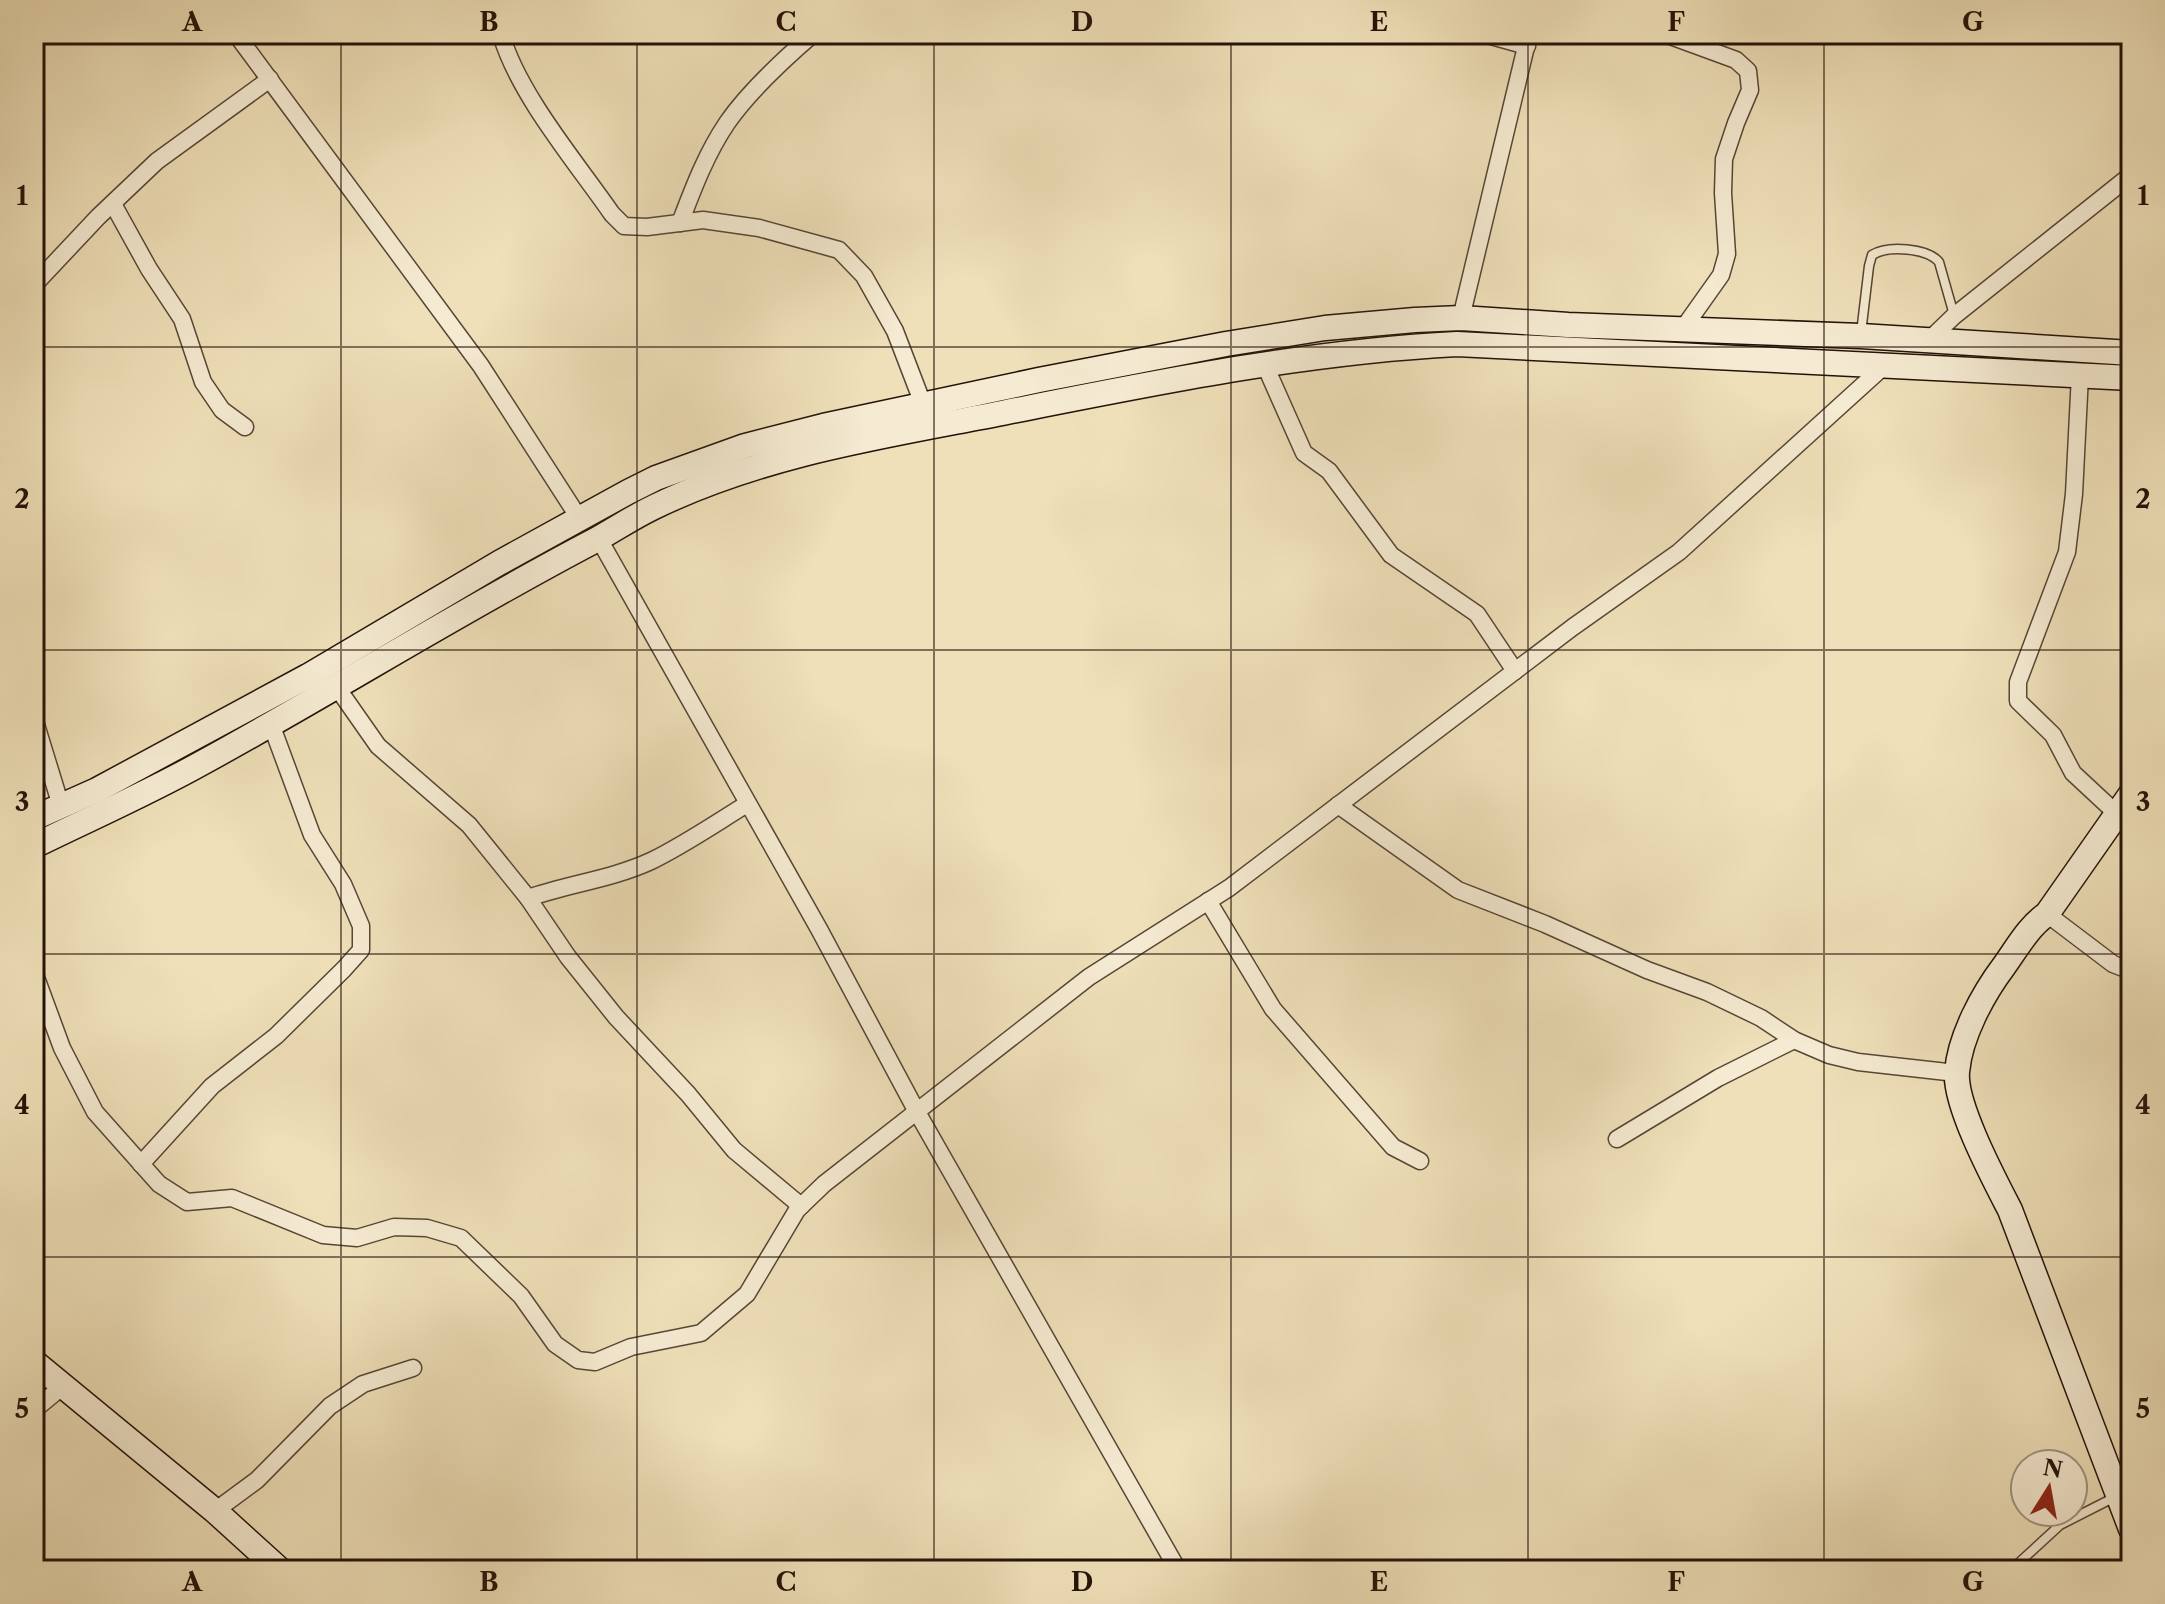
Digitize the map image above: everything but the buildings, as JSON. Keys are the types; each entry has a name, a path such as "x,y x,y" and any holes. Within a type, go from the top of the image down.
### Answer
{"main road":[{"path":"34,818 97,790 308,676 579,518 656,478 745,446 923,404 1325,328 1461,318 1861,336 2131,353"},
{"path":"34,846 198,765 654,507 715,482 777,462 880,435 1264,363 1396,347 1457,344 2131,378"},
{"path":"2124,803 2047,914 2036,922 1992,982 1977,1007 1956,1073 1961,1099 1989,1170 2010,1210 2131,1529"},
{"path":"34,1362 215,1511 280,1570"}],"street":[{"path":"236,34 481,366 579,518"},
{"path":"501,34 507,57 532,98 612,214 624,226 647,227 703,220 759,228 839,250 864,276 895,331 923,404"},
{"path":"680,223 699,173 728,122 786,58 813,34"},
{"path":"1461,318 1528,40 1484,34"},
{"path":"1665,34 1736,60 1748,71 1750,90 1724,159 1727,254 1721,275 1682,330"},
{"path":"34,285 157,161 270,79"},
{"path":"1928,341 1954,316 2131,175"},
{"path":"113,204 149,269 182,319 203,382 222,410 245,427"},
{"path":"1264,363 1304,453 1329,471 1391,555 1477,614 1515,671"},
{"path":"34,972 62,1048 95,1112 159,1184 187,1202 232,1198 323,1235 357,1238 394,1227 427,1228 461,1238 521,1296 555,1344 578,1360 595,1362 631,1347 701,1333 747,1294 801,1206 824,1184 1089,977 1208,901 1679,552 1883,367"},
{"path":"2080,375 2074,494 2067,552 2018,682 2018,701 2053,735 2073,773 2124,803"},
{"path":"599,539 819,929 917,1112 1178,1570"},
{"path":"336,686 378,746 469,825 528,898 568,957 616,1017 688,1094 734,1150 801,1206"},
{"path":"34,718 61,806"},
{"path":"141,1164 212,1086 276,1036 361,950 361,926 343,884 312,835 271,724"},
{"path":"528,898 651,861 747,804"},
{"path":"1338,805 1458,890 1707,992 1761,1018 1794,1040 1829,1055 1858,1062 1956,1073"},
{"path":"1208,901 1273,1009 1393,1147 1420,1161"},
{"path":"2047,914 2113,964 2131,971"},
{"path":"1617,1139 1718,1078 1794,1040"},
{"path":"215,1511 257,1480 330,1406 363,1384 413,1368"},
{"path":"34,1410 63,1386"}],"lane":[{"path":"1861,336 1869,266 1872,255 1881,249 1923,252 1933,256 1939,262 1954,316"},
{"path":"2011,1570 2060,1525 2118,1495"}]}
